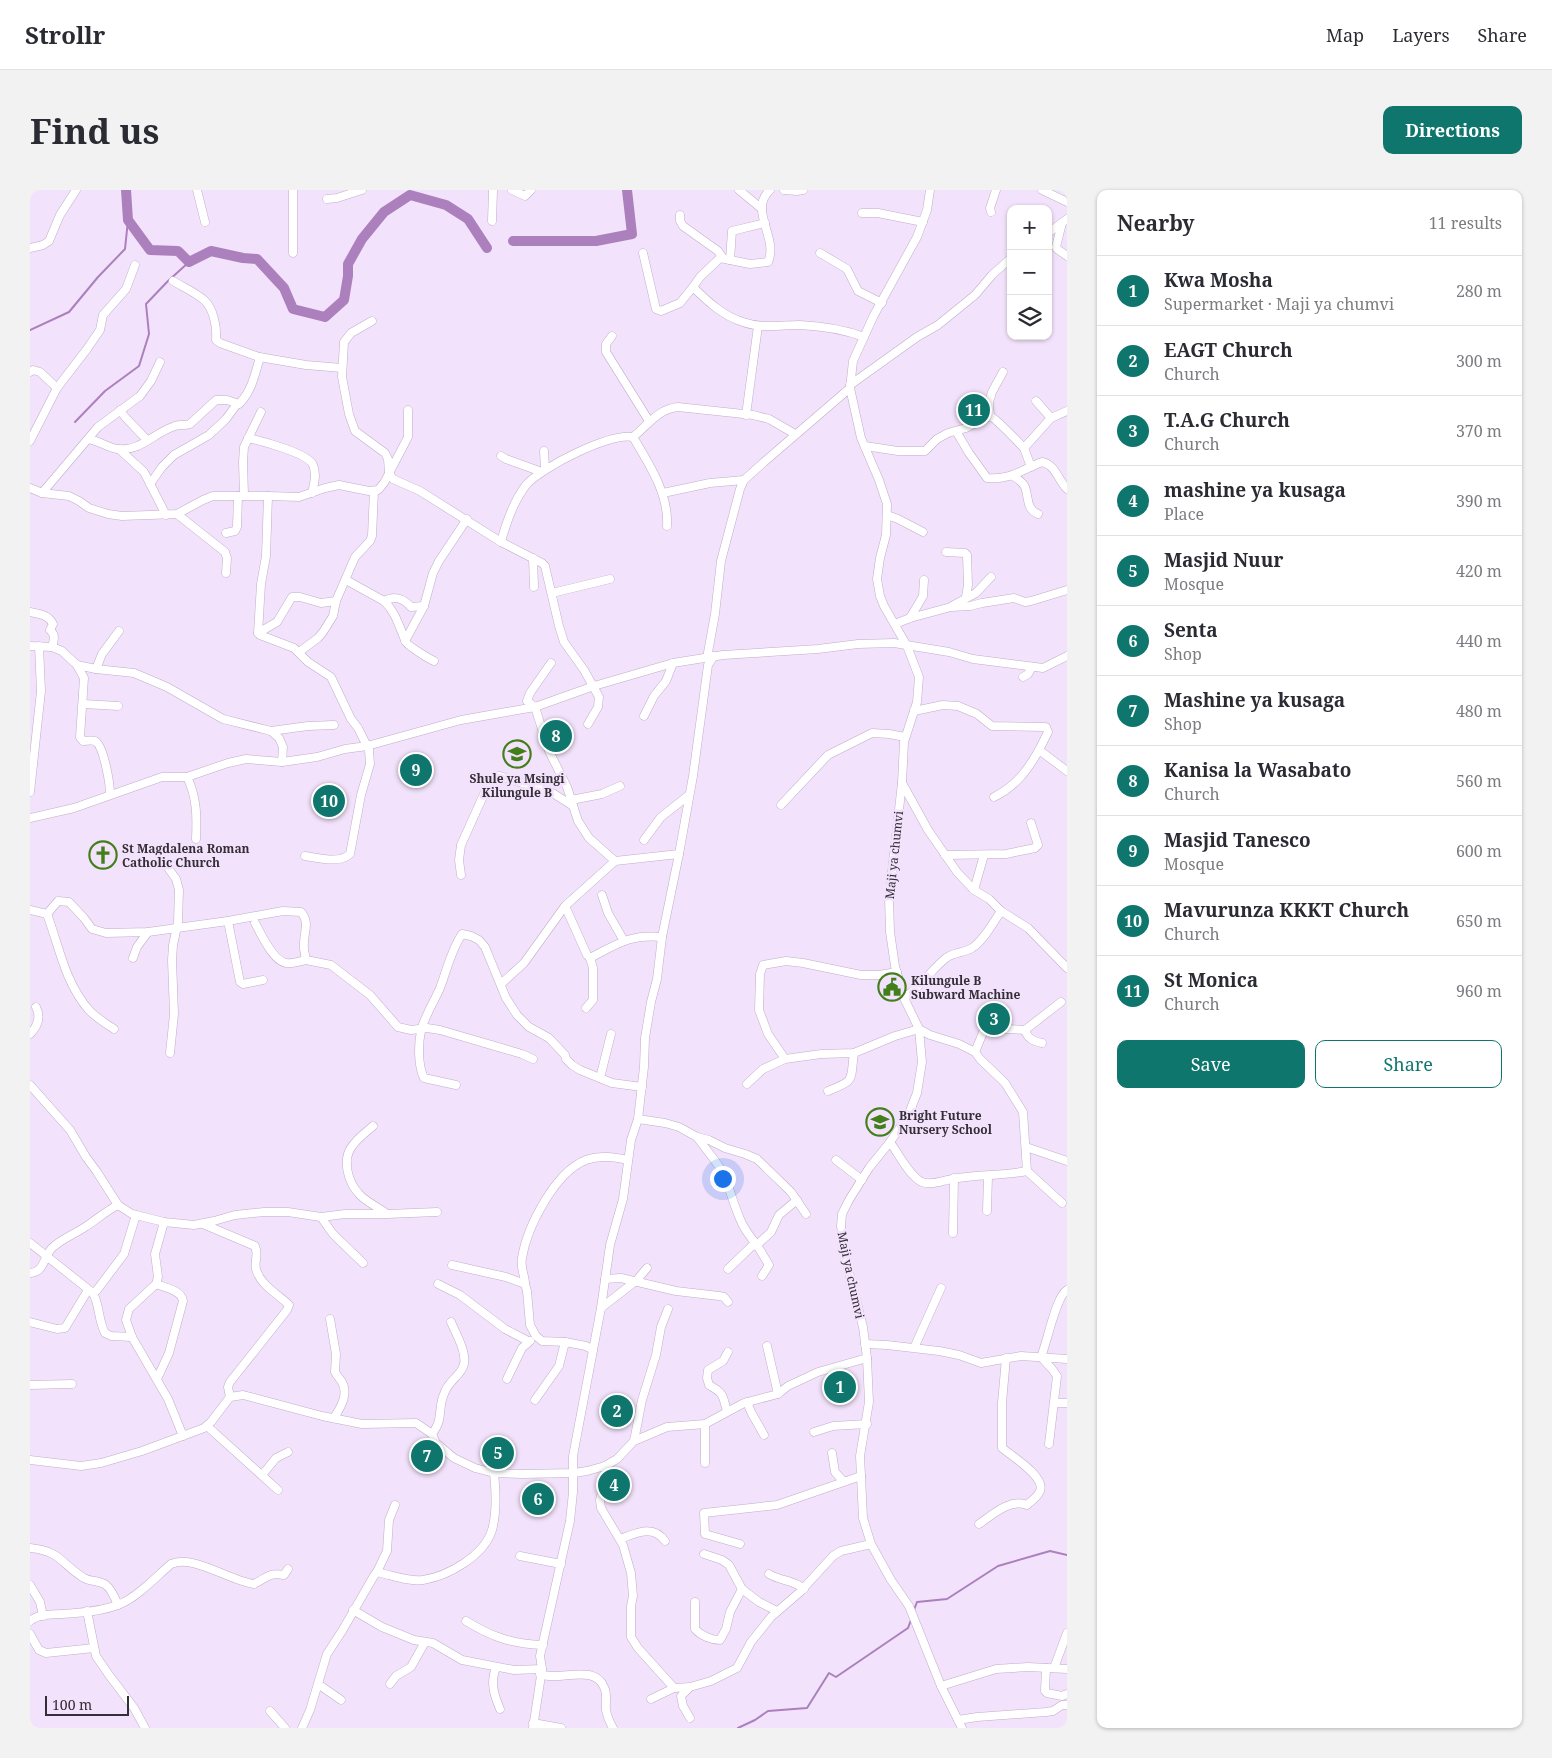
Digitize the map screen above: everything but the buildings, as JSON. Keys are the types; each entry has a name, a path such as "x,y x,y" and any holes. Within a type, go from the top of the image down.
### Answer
{"street":[{"path":"30,248 49,241 60,215 76,190"},
{"path":"197,190 205,222"},
{"path":"293,190 293,253"},
{"path":"327,199 337,198 362,190"},
{"path":"492,221 493,190"},
{"path":"512,190 524,196 531,190"},
{"path":"739,190 762,209"},
{"path":"643,253 656,309 661,311 680,302 700,277 720,258 750,264 768,262 770,256 765,223 762,216 762,201 770,190"},
{"path":"784,190 803,190"},
{"path":"850,386 853,362 874,315 917,237 927,210 930,190"},
{"path":"991,212 990,208 996,190"},
{"path":"1042,190 1067,202"},
{"path":"862,213 878,213 923,222"},
{"path":"680,215 680,221 683,226 726,259"},
{"path":"1052,230 1064,221"},
{"path":"1064,221 1056,247 1067,256"},
{"path":"726,259 732,231 765,223"},
{"path":"820,253 847,269 858,291 882,303"},
{"path":"561,1728 533,1726 541,1672 540,1656 570,1521 574,1456 591,1346 601,1308 610,1245 627,1177 628,1160 638,1119 645,1038 689,795 716,614 721,561 734,507 744,480 850,386 917,337 938,325 975,294 988,278 1007,261"},
{"path":"30,440 57,388 88,349 100,330 103,315 126,289 135,265"},
{"path":"173,281 204,300 215,323 217,341 260,357 306,365 342,368"},
{"path":"692,287 708,302 741,322 758,326 798,325 846,330 864,337"},
{"path":"372,321 351,333 344,342 342,368 346,404 353,428 365,440 386,453 389,473 392,479 420,491 501,542 545,566 564,642 594,686 599,697 599,703 588,724"},
{"path":"746,415 758,326"},
{"path":"612,336 606,344 606,352 650,421"},
{"path":"150,484 162,467 174,455 209,436 226,419 237,404 241,402 250,388 260,357"},
{"path":"42,494 98,427 140,396 160,362"},
{"path":"30,372 33,370 40,372 57,388"},
{"path":"990,416 989,402 992,392 1003,372"},
{"name":"Maji ya chumvi","path":"850,386 858,427 884,494 886,504 886,535 877,579 884,606 907,646 919,678 917,702 905,738 889,898 890,932 897,972 904,998 918,1029 922,1062 917,1093 908,1116 873,1162 862,1180 845,1208 841,1226 842,1238 866,1344 869,1402 867,1424 862,1442 863,1518 871,1544 891,1580 909,1606 941,1686 962,1728"},
{"path":"119,449 136,447 153,436 177,425 185,426 190,424 216,400 227,400 237,404"},
{"path":"1036,401 1051,418"},
{"path":"501,542 515,505 525,487 533,478 599,443 620,436 633,437 650,421 669,408 678,407 769,419 796,434"},
{"path":"120,410 147,440"},
{"path":"30,488 42,494 69,496 79,500 89,508 122,516 177,514 209,497 241,495 300,496 339,485 374,491 380,488 408,437 408,410"},
{"path":"1024,448 1051,418 1067,411"},
{"path":"226,533 235,531 237,527 244,447 260,412"},
{"path":"865,446 898,451 925,451 937,439 948,433 990,416"},
{"path":"990,416 996,419 1003,429 1024,448 1031,467"},
{"path":"956,431 962,443 987,478 1013,476 1042,462 1052,466 1067,489"},
{"path":"633,437 663,493 667,514 666,526"},
{"path":"248,438 283,448 308,459 314,466 315,475 312,493"},
{"path":"92,440 119,449 144,472 166,515"},
{"path":"544,451 544,471"},
{"path":"501,456 544,471"},
{"path":"1013,476 1024,485 1029,506 1032,512 1038,514"},
{"path":"663,493 710,483 744,480"},
{"path":"299,652 323,632 333,616 336,601 357,555 370,541 372,536 374,491"},
{"path":"258,633 261,584 266,556 268,496"},
{"path":"177,514 225,552 227,558 226,573"},
{"path":"887,515 923,532"},
{"path":"405,641 424,606 433,573 467,519"},
{"path":"946,552 965,553 967,555 968,585 966,597"},
{"path":"533,558 534,587"},
{"path":"950,607 976,593 991,577"},
{"path":"552,593 610,579"},
{"path":"346,580 384,601 398,621 406,644 434,661"},
{"path":"910,618 923,596 924,580"},
{"path":"896,624 910,618 950,607 970,606 1014,598 1024,602 1031,601 1067,590"},
{"path":"258,633 277,622 292,597 300,597 321,603 336,601"},
{"path":"384,601 389,598 401,598 411,607 424,606"},
{"path":"30,612 47,616 54,624 50,630 55,638 52,647"},
{"path":"96,669 102,654 119,631"},
{"path":"258,633 290,646 308,662 330,677 367,746 370,756 370,764 360,795 350,854 342,858 329,860 305,856"},
{"path":"30,818 74,808 162,777 187,777 246,759 282,762 317,757 346,749 367,746 461,720 535,707 594,686 673,664 710,657 737,653 894,643 924,647 973,659 1032,667 1043,668 1065,659"},
{"path":"30,646 52,647 62,652 82,671 84,678 84,704 80,738 82,741 93,741 98,744 108,774 110,794"},
{"path":"30,792 36,743 34,720 42,683 39,646"},
{"path":"551,663 527,698 528,702 535,707 549,751 567,787 576,816 589,838 616,861"},
{"path":"644,716 654,696 666,681 673,664"},
{"path":"77,665 134,673 167,687 223,718 271,731 334,725"},
{"path":"1023,677 1028,674 1032,667"},
{"path":"84,704 118,706"},
{"path":"914,711 943,705 958,706 976,714 992,726 1046,727 1048,732 1030,765 1008,790 994,797"},
{"path":"271,731 279,738 283,747 282,762"},
{"path":"781,805 828,755 872,734 888,734 905,738"},
{"path":"1039,750 1067,771"},
{"path":"461,876 459,860 461,845 493,777 496,775 551,792 572,803 602,794 620,786"},
{"path":"187,777 193,789 197,814 196,839"},
{"path":"902,783 925,824 957,872 974,890 990,899 1001,911 1028,928 1067,968"},
{"path":"551,792 567,787"},
{"path":"644,840 661,816 689,795"},
{"path":"945,856 1014,853 1035,848 1038,844 1031,823"},
{"path":"501,984 524,963 566,906 616,861 679,854"},
{"path":"159,855 176,879 179,890 177,928 172,960 174,1014 170,1053"},
{"path":"974,890 984,855"},
{"path":"602,895 608,913 624,941"},
{"path":"48,914 58,901 63,900 69,902 92,929 106,933 148,932 228,921 282,911 301,912 306,920 307,932 304,940 306,960"},
{"path":"566,906 593,968 593,1000 586,1008"},
{"path":"30,910 48,914"},
{"path":"904,998 916,990 946,958 957,951 970,949 979,942 1001,911"},
{"path":"48,914 66,973 77,994 90,1012 114,1028"},
{"path":"228,921 240,982 247,984 263,980"},
{"path":"255,923 272,952 281,961 294,962 306,960 331,965 370,995 398,1026 411,1030 440,1030 533,1059"},
{"path":"133,958 148,932"},
{"path":"456,1085 431,1081 423,1077 419,1052 422,1029 457,942 462,934 479,940 485,947 506,998 522,1021 549,1038 572,1065 600,1078 620,1084 642,1087"},
{"path":"590,958 624,941 640,936 662,937"},
{"path":"785,1059 768,1034 758,1010 760,974 763,965 786,962 803,963 861,975 897,972"},
{"path":"974,1052 984,1030 1025,1030 1061,1002"},
{"path":"30,1034 38,1021 39,1014 36,1007"},
{"path":"747,1084 763,1069 785,1059 821,1054 854,1053 895,1036 918,1029 930,1035 960,1044 974,1052 1005,1083 1020,1106 1025,1121 1027,1172"},
{"path":"1025,1030 1028,1038 1034,1042 1042,1043"},
{"path":"600,1078 611,1034"},
{"path":"828,1091 846,1084 850,1080 854,1053"},
{"path":"30,1085 70,1130 118,1204 132,1214 164,1222 203,1224 235,1215 264,1212 288,1212 321,1217 345,1214 438,1212"},
{"path":"638,1119 679,1127 697,1138 717,1163 739,1217 769,1265 762,1276"},
{"path":"373,1126 352,1145 346,1163 351,1181 356,1190 361,1196 387,1214"},
{"path":"697,1138 709,1140 725,1148 757,1159 797,1200 806,1214"},
{"path":"890,1142 907,1167 922,1182 930,1183 954,1178 1027,1172 1062,1202"},
{"path":"1026,1147 1067,1161"},
{"path":"542,1341 536,1336 530,1325 527,1291 521,1267 524,1247 541,1207 554,1187 586,1160 606,1157 628,1160"},
{"path":"836,1160 862,1180"},
{"path":"987,1212 988,1176"},
{"path":"952,1233 954,1178"},
{"path":"728,1269 747,1250 757,1245 771,1232 779,1216 797,1200"},
{"path":"30,1273 38,1272 48,1252 57,1244 118,1204"},
{"path":"30,1322 57,1329 65,1328 90,1292 97,1290 124,1254 136,1215"},
{"path":"321,1217 333,1234 363,1263"},
{"path":"164,1222 155,1254 158,1277 156,1284 133,1304 126,1313 126,1324 168,1399 183,1436"},
{"path":"203,1224 255,1246 258,1256 255,1266 260,1278 289,1304 287,1310 230,1382 228,1386 230,1397"},
{"path":"30,1243 90,1292 98,1305 99,1318 105,1333 111,1336 132,1337"},
{"path":"452,1264 506,1277 524,1284"},
{"path":"601,1308 635,1281 647,1268"},
{"path":"605,1279 621,1278 676,1291 724,1297 728,1302"},
{"path":"156,1284 182,1295 183,1301 169,1353 157,1379"},
{"path":"438,1284 460,1295 505,1329 528,1342 565,1342 591,1346"},
{"path":"914,1348 941,1288"},
{"path":"1041,1357 1058,1301 1063,1292 1067,1290"},
{"path":"30,1460 69,1466 90,1465 142,1452 207,1426 230,1397 243,1396 334,1418 368,1424 416,1423 432,1434 436,1443 454,1458 475,1468 494,1473 574,1474 605,1466 623,1454 634,1440 642,1400 656,1355 661,1328 668,1309"},
{"path":"330,1319 336,1354 335,1372 342,1381 344,1389 342,1406 334,1418"},
{"path":"432,1434 439,1422 441,1402 447,1386 464,1364 465,1356 452,1322"},
{"path":"507,1379 522,1348 528,1342"},
{"path":"536,1400 559,1366 565,1342"},
{"path":"866,1344 914,1348 953,1354 981,1363 1021,1356 1067,1359"},
{"path":"767,1346 778,1394"},
{"path":"727,1411 722,1393 709,1385 707,1373 708,1370 723,1361 728,1352"},
{"path":"1041,1357 1056,1374 1055,1403 1049,1444"},
{"path":"634,1440 667,1427 705,1424 727,1411 748,1402 778,1394 788,1386 829,1368 867,1358"},
{"path":"979,1524 1002,1508 1018,1502 1029,1503 1041,1490 1041,1485 1035,1475 1002,1448 1002,1403 1006,1358"},
{"path":"30,1385 72,1384"},
{"path":"748,1402 751,1412 764,1435"},
{"path":"1055,1403 1067,1403"},
{"path":"705,1424 705,1463"},
{"path":"814,1432 833,1426 867,1424"},
{"path":"207,1426 278,1490"},
{"path":"262,1475 276,1458 288,1452"},
{"path":"832,1453 835,1472 843,1482"},
{"path":"605,1466 606,1476 600,1500 601,1508 620,1538 631,1573 633,1596 631,1637 638,1648 674,1688"},
{"path":"377,1572 422,1581 458,1566 480,1551 492,1531 495,1506 494,1473"},
{"path":"740,1544 705,1534 704,1513 777,1506 861,1476"},
{"path":"302,1728 310,1710 327,1654 370,1580 377,1572 387,1551 389,1520 395,1504"},
{"path":"620,1538 642,1531 651,1531 660,1534 665,1541"},
{"path":"651,1699 674,1688 690,1687 722,1677 740,1666 751,1642 777,1611 804,1589 837,1553 871,1544"},
{"path":"30,1548 47,1551 57,1556 84,1578 104,1584 111,1591 118,1605"},
{"path":"704,1554 722,1560 729,1565 742,1590 759,1602 777,1611"},
{"path":"520,1556 561,1564"},
{"path":"30,1621 43,1616 87,1611 127,1602 178,1560 194,1563 242,1582 254,1584 268,1575 275,1573 284,1575 288,1569"},
{"path":"769,1574 794,1582 804,1589"},
{"path":"30,1585 40,1602 43,1616"},
{"path":"695,1602 695,1629 711,1639 720,1640 726,1629 730,1612 742,1590"},
{"path":"354,1610 382,1627 442,1648 462,1660 496,1668 541,1672 549,1677 586,1674 595,1677 605,1688 606,1710 613,1728"},
{"path":"87,1611 94,1648 101,1664 134,1708 145,1728"},
{"path":"466,1621 509,1642 543,1645"},
{"path":"1067,1633 1050,1668 1045,1691 1047,1694 1062,1696 1067,1694"},
{"path":"30,1634 39,1650 46,1653 94,1648"},
{"path":"390,1684 396,1676 411,1667 425,1642"},
{"path":"941,1686 996,1669 1028,1667 1067,1669"},
{"path":"496,1668 493,1681 500,1709"},
{"path":"318,1684 342,1700"},
{"path":"690,1687 681,1696 683,1706 690,1718"},
{"path":"958,1720 976,1716 1046,1712 1062,1705 1067,1705"},
{"path":"270,1711 285,1728"}],"waterway":[{"path":"126,190 128,220 150,250 178,251 189,262 211,251 257,259 284,288 293,309 325,317 344,300 348,264 362,239 384,212 410,195 446,205 468,219 487,248"},
{"path":"513,241 596,241 632,234 627,190"},
{"path":"30,330 69,312 98,277 125,249 128,220"},
{"path":"75,422 105,391 139,366 149,334 146,304 189,262"},
{"path":"914,1610 917,1602 947,1599 998,1566 1050,1551 1067,1555"},
{"path":"738,1728 768,1711 807,1708 829,1673 836,1677 908,1628 911,1620"}],"place":[{"name":"St Monica","path":"974,410"},
{"name":"Kanisa la Wasabato","path":"556,736"},
{"name":"Shule ya Msingi Kilungule B","path":"517,754"},
{"name":"Masjid Tanesco","path":"416,770"},
{"name":"Mavurunza KKKT Church","path":"329,801"},
{"name":"St Magdalena Roman Catholic Church","path":"103,855"},
{"name":"Kilungule B Subward Machine","path":"892,987"},
{"name":"T.A.G Church","path":"994,1019"},
{"name":"Bright Future Nursery School","path":"880,1122"},
{"name":"Kwa Mosha","path":"840,1387"},
{"name":"EAGT Church","path":"617,1411"},
{"name":"Masjid Nuur","path":"498,1453"},
{"name":"Mashine ya kusaga","path":"427,1456"},
{"name":"mashine ya kusaga","path":"614,1485"},
{"name":"Senta","path":"538,1499"}]}
